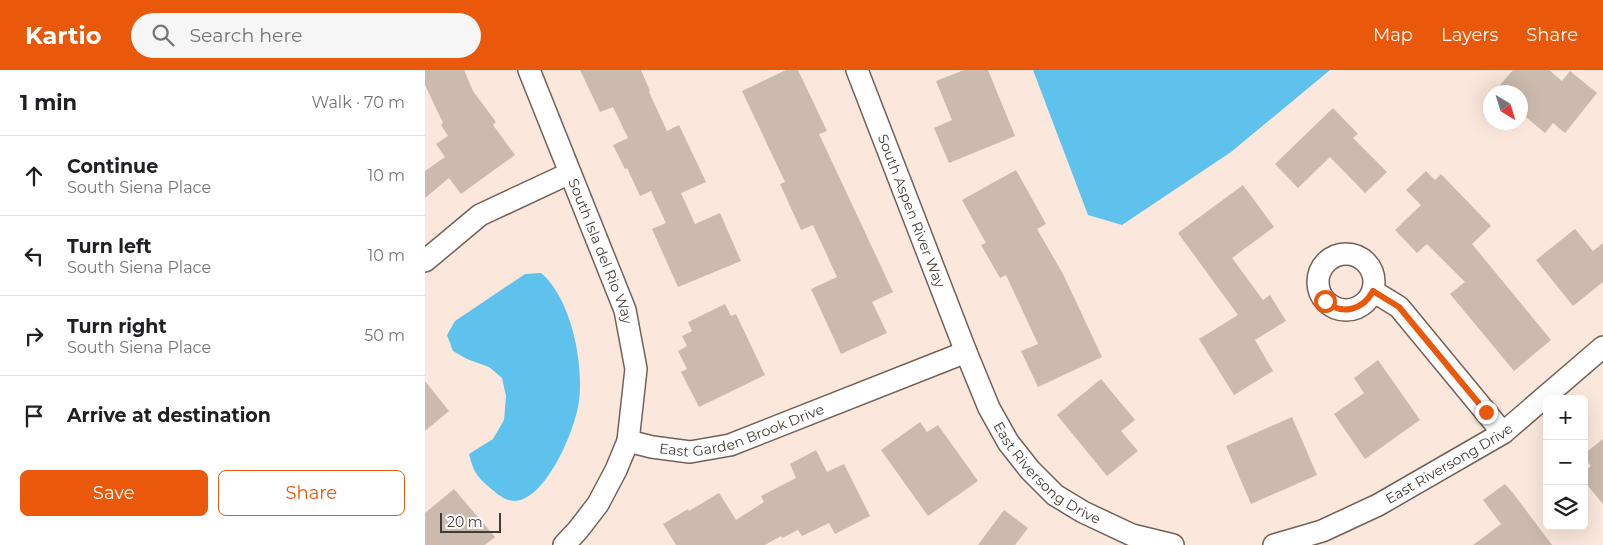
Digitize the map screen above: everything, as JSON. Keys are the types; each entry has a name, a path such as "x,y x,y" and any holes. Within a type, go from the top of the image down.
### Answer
{"street":[{"name":"South Isla del Rio Way","path":"529,70 625,310 636,370 628,441"},
{"name":"South Aspen River Way","path":"857,70 966,352"},
{"path":"425,262 480,215 570,173"},
{"path":"1373,291 1399,307 1503,433"},
{"name":"East Riversong Drive","path":"1274,545 1323,531 1378,505 1503,433 1603,347"},
{"name":"East Garden Brook Drive","path":"628,441 652,447 690,452 730,445 966,352"},
{"name":"East Riversong Drive","path":"966,352 989,408 1008,442 1030,470 1055,495 1083,512 1132,534 1173,545"},
{"path":"564,545 598,504 616,470 628,441"}],"water":[{"path":"1033,70 1330,70 1231,152 1122,225 1088,215"},
{"path":"541,273 551,284 568,314 577,350 580,386 579,401 566,445 548,476 526,498 511,501 498,494 480,479 469,454 493,439 504,420 506,396 502,378 489,367 467,359 453,351 447,335 455,321 525,274"}],"building":[{"path":"425,70 464,70 473,91 496,122 493,125 515,155 461,194 449,178 425,198 425,171 445,157 436,144 448,136 441,125 443,123 425,85"},
{"path":"580,70 641,70 667,131 679,125 706,182 681,193 695,224 720,213 741,261 678,287 652,229 666,223 651,191 640,196 627,168 625,169 613,145 628,138 613,107 600,112"},
{"path":"786,70 798,70 827,131 819,134 893,292 872,302 887,333 841,354 811,289 837,277 813,225 801,230 780,184 785,182 742,91"},
{"path":"964,70 988,70 1015,136 949,163 934,128 952,120 936,81"},
{"path":"1513,70 1549,70 1562,81 1570,71 1597,93 1565,133 1553,123 1545,133 1528,119 1528,85 1500,85"},
{"path":"1333,108 1358,134 1353,138 1387,172 1365,193 1330,157 1298,188 1275,164"},
{"path":"1016,170 1046,224 1037,229 1063,274 1102,357 1038,387 1021,351 1038,344 1006,275 1000,278 981,245 986,243 962,200"},
{"path":"1426,171 1435,180 1441,174 1491,226 1472,244 1551,340 1514,371 1450,294 1465,282 1427,244 1417,253 1395,230 1421,205 1406,190"},
{"path":"1243,185 1274,227 1232,258 1263,300 1270,295 1286,321 1255,340 1273,371 1234,395 1199,339 1238,315 1178,233"},
{"path":"1575,229 1593,251 1603,243 1603,282 1573,306 1536,260"},
{"path":"725,304 731,316 736,314 765,375 699,407 681,372 687,369 678,351 687,346 682,336 692,331 688,322"},
{"path":"1378,360 1420,420 1365,459 1334,414 1364,393 1354,378"},
{"path":"1101,379 1135,420 1121,431 1138,451 1107,476 1057,415"},
{"path":"425,381 449,411 425,431"},
{"path":"1292,417 1317,475 1251,504 1226,446"},
{"path":"920,422 927,432 938,425 978,481 928,516 881,450"},
{"path":"1603,439 1603,504 1588,486 1588,469 1591,466 1588,462 1588,451"},
{"path":"816,450 827,472 844,464 870,516 835,534 829,523 802,536 798,530 782,538 781,536 765,545 676,545 663,524 719,493 736,520 764,502 761,496 796,478 790,464"},
{"path":"1505,484 1552,545 1473,545 1501,524 1483,500"},
{"path":"454,489 495,537 485,545 425,545 425,513"},
{"path":"1004,510 1028,528 1015,545 978,545"}],"route":[{"path":"1325,301 1338,309 1353,309 1362,305 1373,291 1399,307 1486,412"}]}
